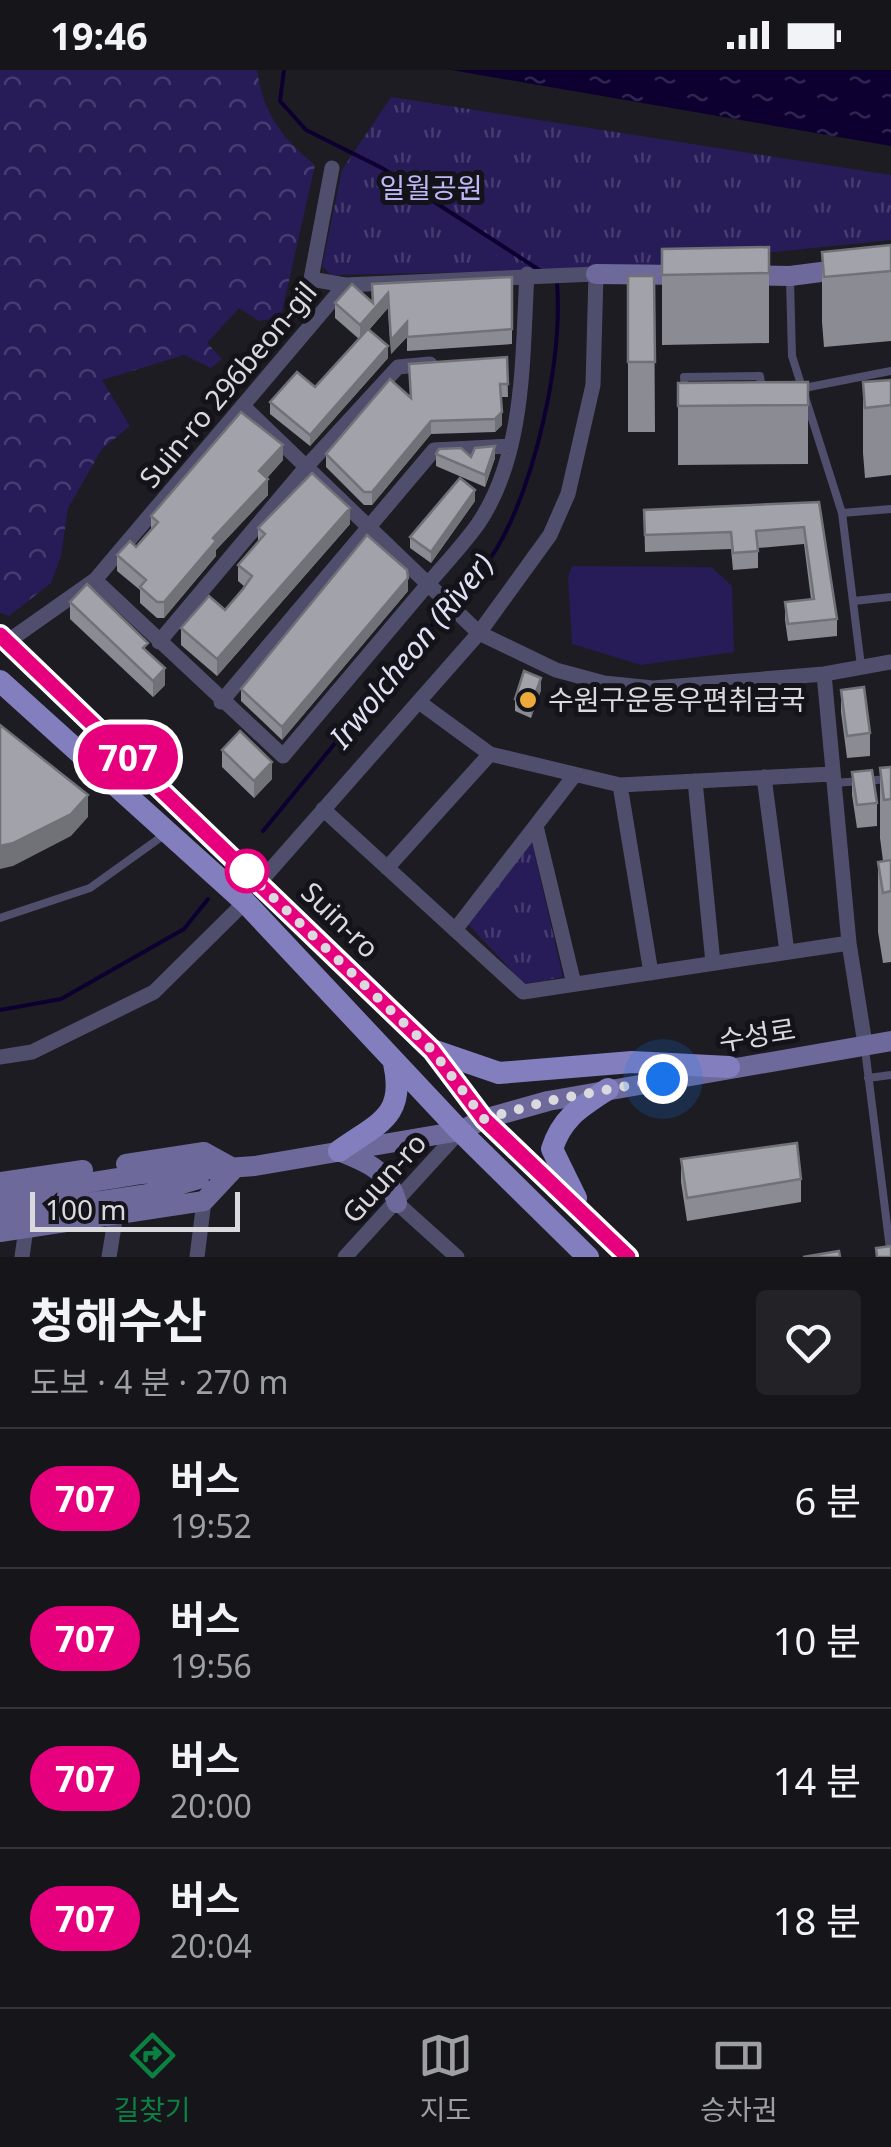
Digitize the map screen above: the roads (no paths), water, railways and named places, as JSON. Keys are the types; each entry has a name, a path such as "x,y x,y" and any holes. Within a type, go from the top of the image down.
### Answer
{"main road":[{"name":"Suin-ro","path":"4,638 252,893 393,1060 588,1257"},
{"name":"Suin-ro","path":"0,681 170,831 252,893 432,1050 484,1119 628,1257"},
{"path":"432,1050 499,1073 632,1062 728,1067"},
{"path":"339,1152 394,1110 400,1090 393,1060"},
{"path":"588,1218 552,1149 559,1128 569,1115 608,1090"}],"street":[{"path":"332,168 311,280 345,284"},
{"path":"0,1056 32,1052 154,992 252,893 479,634 550,536 568,494 592,385 585,274 790,276 891,263"},
{"path":"95,580 282,756 479,522 511,446 527,274"},
{"name":"Suin-ro 296beon-gil","path":"4,638 95,580 345,284 585,274"},
{"path":"504,358 522,357"},
{"path":"159,642 307,466 398,366 451,362"},
{"path":"244,407 479,634 556,670 604,684 653,688 824,674 891,662"},
{"path":"221,702 434,450 511,446"},
{"path":"824,674 849,943 865,1044"},
{"path":"419,702 490,754 620,785 764,777 832,778"},
{"path":"387,868 490,754"},
{"path":"455,930 574,776"},
{"path":"764,777 787,952"},
{"path":"694,781 713,963"},
{"path":"620,785 651,973"},
{"path":"323,809 523,992 849,943"},
{"path":"536,826 574,984"},
{"name":"수성로","path":"234,1169 460,1131 484,1119 608,1090 891,1040"},
{"name":"Guun-ro","path":"345,1257 398,1204 460,1131"},
{"path":"0,1182 204,1152 234,1169"},
{"path":"339,1152 375,1165 392,1183 398,1204 454,1256"},
{"path":"0,1197 142,1174 234,1169"},
{"path":"197,1257 204,1201 234,1169"},
{"path":"0,1216 148,1194 234,1169"},
{"path":"0,1232 204,1201"},
{"path":"109,1257 116,1214"},
{"path":"22,1257 26,1228"}],"lane":[{"path":"790,276 792,356 842,513 861,666"},
{"path":"804,388 891,371"},
{"path":"686,411 684,377 760,376 764,408"},
{"path":"795,410 811,410"},
{"path":"842,513 891,509"},
{"path":"854,601 891,596"},
{"path":"832,778 891,779"},
{"path":"0,918 90,888 170,831"},
{"path":"865,1044 891,1257"},
{"path":"868,1078 891,1075"},
{"path":"878,1146 891,1144"}],"water":[{"path":"451,70 891,70 891,146"}],"waterway":[{"name":"Irwolcheon (River)","path":"284,70 280,101 306,130 382,168 541,271"},
{"name":"Irwolcheon (River)","path":"452,601 497,548 524,489 551,382 557,282"},
{"name":"Irwolcheon (River)","path":"263,831 446,608"},
{"name":"Irwolcheon (River)","path":"0,1010 61,999 184,929 208,899"}],"place":[{"name":"수원구운동우편취급국","path":"528,700"}],"park label":[{"name":"일월공원","path":"431,188"}]}
